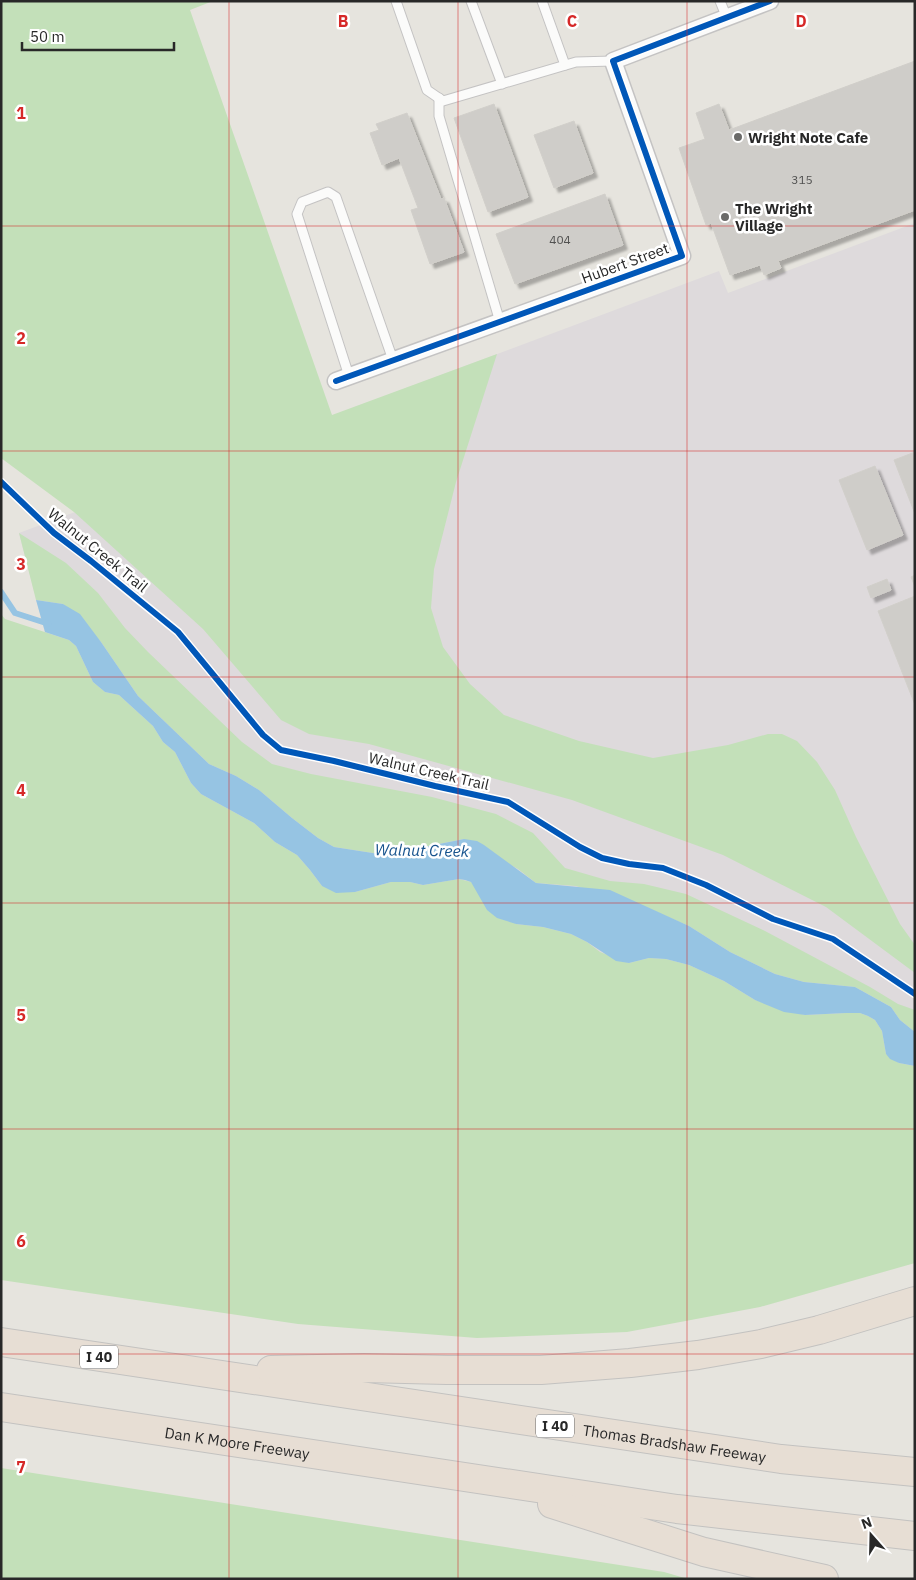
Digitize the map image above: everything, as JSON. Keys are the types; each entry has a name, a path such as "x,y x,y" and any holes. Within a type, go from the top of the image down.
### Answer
{"highway":[{"path":"197,1372 364,1368 541,1370 630,1363 698,1355 760,1344 819,1330 915,1301"},
{"name":"I 40","path":"1,1342 197,1372"},
{"name":"Thomas Bradshaw Freeway","path":"197,1372 781,1459 915,1472"},
{"name":"Dan K Moore Freeway","path":"1,1407 472,1478"},
{"path":"472,1478 677,1509 915,1536"},
{"path":"472,1478 704,1552 824,1579"}],"street":[{"path":"613,61 770,1"},
{"name":"Hubert Street","path":"343,378 682,256 613,61"}],"lane":[{"path":"396,1 427,90 443,102 576,62 613,61"},
{"path":"471,1 502,84"},
{"path":"542,1 565,65"},
{"path":"720,1 727,18"},
{"path":"439,98 439,116 500,322"},
{"path":"343,378 297,214 302,202 328,192 336,197 393,360"}],"shaded area":[{"path":"915,223 915,1206 199,1224 19,533 719,271 728,293"}],"green space":[{"path":"1,1 213,1 190,10 332,415 497,354 456,482 434,569 431,608 443,647 470,684 504,715 579,741 653,758 728,745 768,734 782,734 797,741 817,762 835,790 856,837 900,924 915,945 915,973 826,907 723,855 572,800 369,744 309,734 281,720 203,629 74,512 1,458"},
{"path":"19,533 66,563 98,593 125,628 148,652 242,742 272,764 311,774 432,797 496,814 533,833 565,868 610,881 644,884 686,894 765,931 898,1004 915,1010 915,1032 900,1020 891,1007 855,987 804,982 775,974 730,952 689,926 652,910 576,886 536,883 518,869 464,839 399,852 379,854 334,847 318,838 259,790 236,776 209,764 138,696 101,642 63,604 36,600"},
{"path":"1,614 5,619 69,640 76,646 93,682 105,692 119,695 153,726 163,742 175,752 191,783 201,794 254,823 275,842 297,855 322,886 355,892 391,882 410,882 423,885 459,879 471,882 516,924 543,927 571,934 587,942 600,952 629,963 649,958 666,959 689,965 724,981 755,1000 805,1015 860,1013 875,1020 882,1031 886,1054 899,1063 915,1066 915,1263 760,1307 627,1332 477,1338 298,1324 1,1280"},
{"path":"1,1468 664,1572 688,1579 1,1579"}],"water":[{"path":"36,600 63,604 80,614 138,696 209,764 236,776 259,790 318,838 334,847 379,854 399,852 464,839 477,841 536,883 610,890 689,926 730,952 775,974 804,982 855,987 891,1007 900,1020 915,1032 915,1066 890,1059 886,1054 882,1031 875,1020 868,1016 860,1013 805,1015 784,1012 755,1000 724,981 689,965 666,959 649,958 629,963 616,961 571,934 543,927 516,924 497,918 487,910 471,882 465,880 459,879 423,885 410,882 391,882 355,892 336,893 322,886 297,855 275,842 254,823 201,794 191,783 175,752 163,742 153,726 119,695 105,692 93,682 76,646 69,640 45,632"}],"building":[{"path":"915,61 915,210 778,261 781,268 764,275 760,265 730,275 711,223 706,225 679,148 705,139 696,113 719,104 729,130"},
{"path":"494,104 528,197 488,212 454,118"},
{"path":"407,113 441,199 444,198 464,252 430,264 411,210 418,208 399,158 382,165 370,133 379,130 376,124"},
{"path":"574,121 593,173 554,188 534,135"},
{"path":"605,194 623,245 515,284 496,234"},
{"path":"915,452 915,514 894,460"},
{"path":"875,466 903,535 867,550 839,480"},
{"path":"915,575 915,587 911,577"},
{"path":"887,579 891,590 871,598 867,587"},
{"path":"915,596 915,705 878,611"}],"waterway":[{"name":"Walnut Creek","path":"1,592 15,613 49,624"}],"cycle path":[{"path":"336,381 682,256 613,61 770,1"},
{"name":"Walnut Creek Trail","path":"1,482 54,533 178,632 263,735 281,750 508,802 580,847 602,858 629,864 663,868 706,885 773,919 833,939 915,994"}],"place":[{"name":"Wright Note Cafe","path":"738,137"},
{"name":"The Wright Village","path":"725,217"}]}
